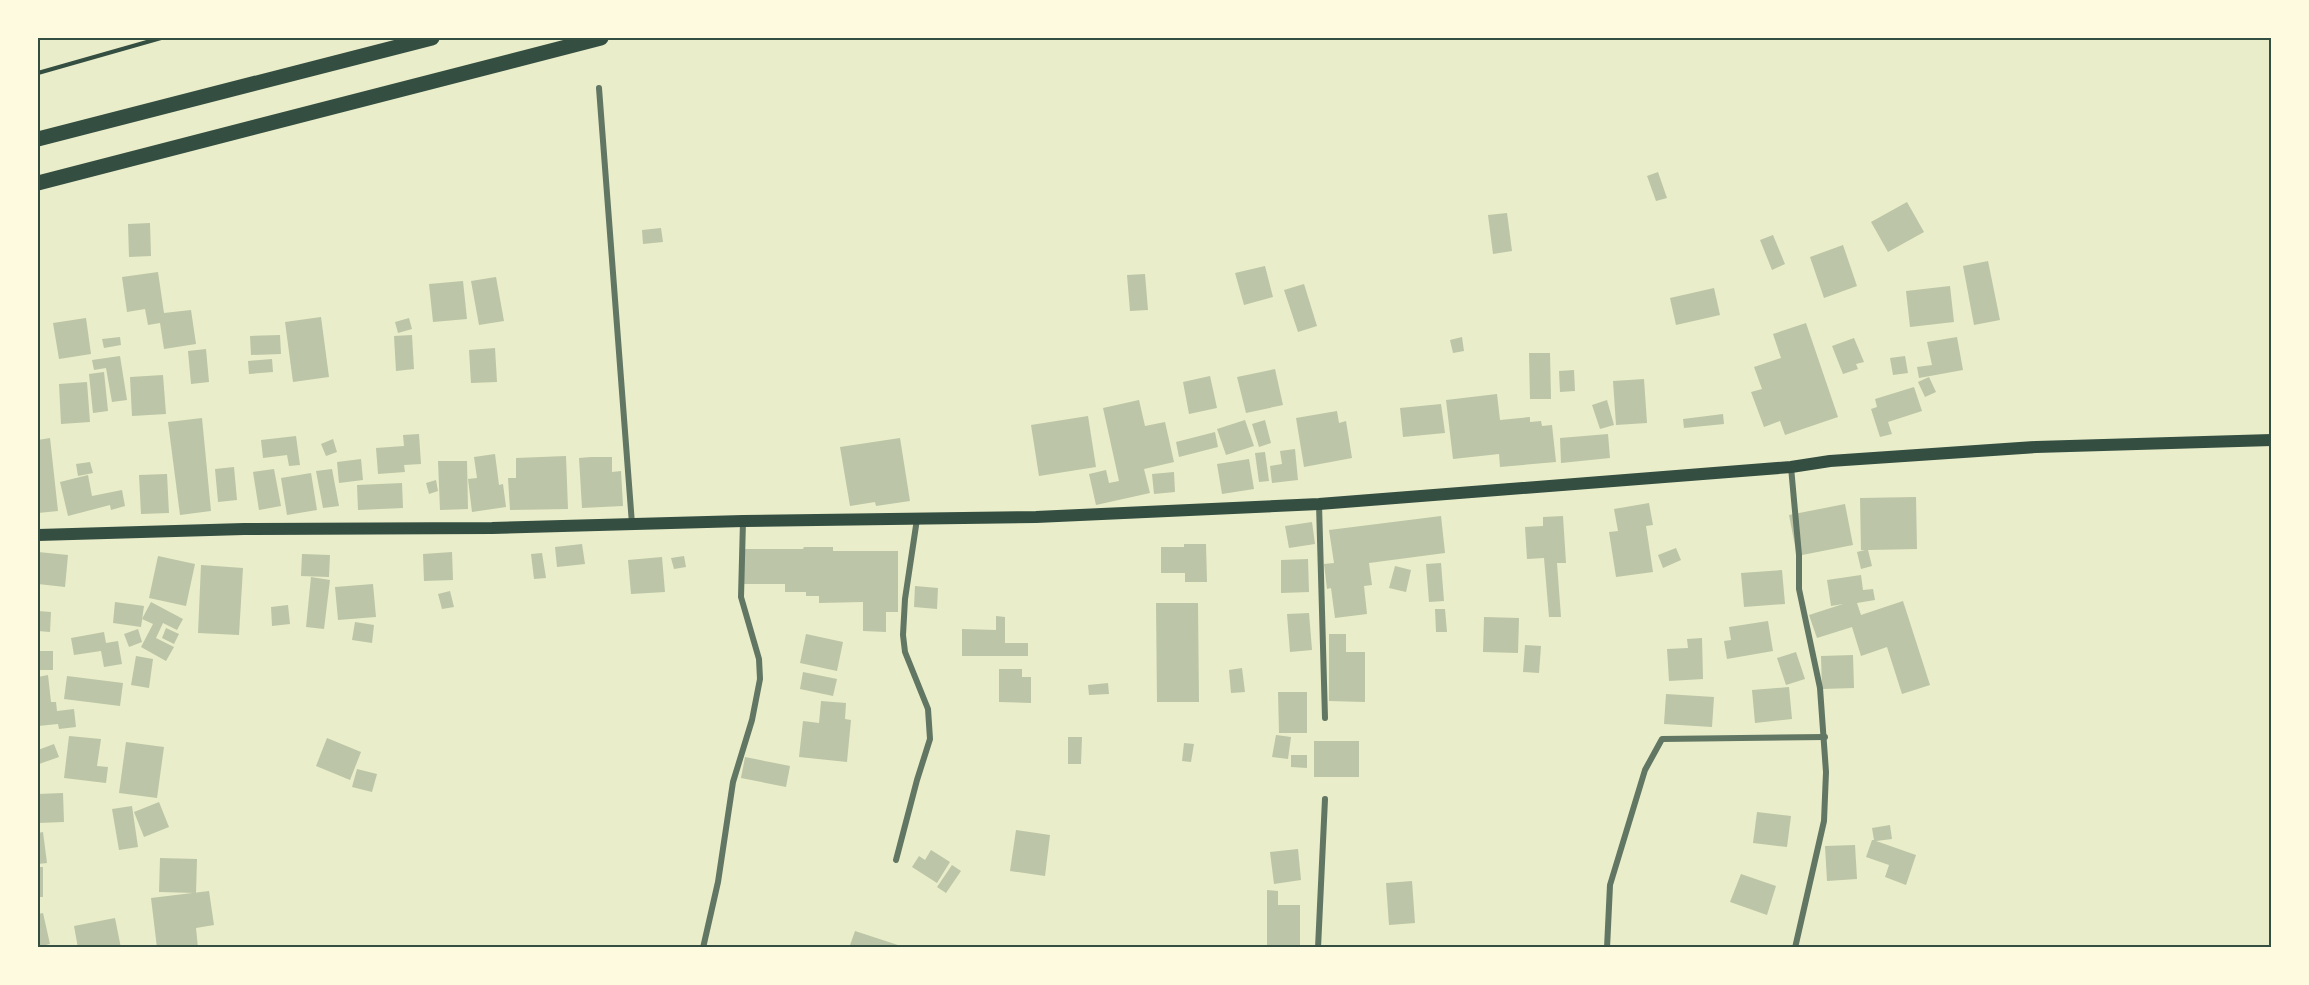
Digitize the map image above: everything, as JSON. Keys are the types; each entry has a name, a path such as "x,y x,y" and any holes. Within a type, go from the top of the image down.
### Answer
{"highway":[{"path":"38,139 432,38"},
{"path":"38,183 601,38"}],"main road":[{"path":"38,535 244,529 492,528 743,521 1036,517 1319,504 1791,467 1830,461 2036,447 2271,440"}],"street":[{"path":"598,88 632,524"},
{"path":"1791,467 1799,555 1799,589 1820,688 1826,771 1824,821 1795,948"},
{"path":"1319,504 1325,718"},
{"path":"896,860 930,739 928,709 905,652 903,635 904,599 917,519"},
{"path":"703,948 718,882 733,782 752,720 760,679 759,659 741,597 743,521"},
{"path":"1607,948 1610,885 1645,770 1662,739 1825,737"},
{"path":"1318,948 1325,799"}],"path":[{"path":"38,73 161,38"}],"building":[{"path":"1658,172 1667,198 1656,201 1647,176"},
{"path":"1907,202 1924,232 1888,252 1871,222"},
{"path":"1507,213 1512,251 1493,254 1488,215"},
{"path":"150,223 151,256 129,257 128,224"},
{"path":"661,228 663,242 643,244 642,230"},
{"path":"1773,235 1785,264 1772,270 1760,240"},
{"path":"1843,245 1857,286 1824,298 1810,257"},
{"path":"1988,261 2000,320 1974,325 1963,266"},
{"path":"1265,266 1273,297 1244,305 1235,273"},
{"path":"158,272 164,313 191,310 196,344 164,349 160,323 148,325 145,309 127,312 122,277"},
{"path":"1145,274 1148,310 1130,311 1127,275"},
{"path":"496,277 504,321 479,325 471,281"},
{"path":"463,281 467,319 433,322 429,284"},
{"path":"1304,284 1317,326 1298,332 1284,290"},
{"path":"1950,286 1954,322 1910,327 1906,291"},
{"path":"1714,288 1720,315 1676,325 1670,298"},
{"path":"321,317 329,377 293,382 285,322"},
{"path":"86,318 91,354 59,359 53,323"},
{"path":"409,318 412,329 398,333 395,322"},
{"path":"1806,323 1838,417 1785,435 1780,421 1764,427 1751,392 1762,389 1754,367 1781,358 1773,334"},
{"path":"280,335 281,354 251,355 250,336"},
{"path":"412,335 414,369 396,371 394,336"},
{"path":"120,337 121,345 104,348 102,339"},
{"path":"1462,337 1464,351 1453,353 1450,340"},
{"path":"1957,337 1963,370 1919,378 1917,367 1932,365 1927,342"},
{"path":"1854,338 1864,362 1856,364 1858,369 1843,374 1832,346"},
{"path":"495,348 497,382 471,383 469,350"},
{"path":"206,349 209,382 191,384 188,351"},
{"path":"1529,353 1550,353 1551,399 1530,399"},
{"path":"120,356 127,400 112,402 106,368 94,370 92,360"},
{"path":"1905,356 1908,373 1893,375 1890,358"},
{"path":"272,359 273,372 249,374 248,361"},
{"path":"1275,369 1283,405 1246,413 1237,377"},
{"path":"1574,370 1575,391 1560,392 1559,371"},
{"path":"104,372 108,411 93,413 89,374"},
{"path":"163,375 166,414 132,416 130,377"},
{"path":"1210,376 1217,408 1189,414 1183,382"},
{"path":"1929,377 1936,392 1925,397 1918,382"},
{"path":"1644,379 1647,423 1616,425 1613,381"},
{"path":"87,382 90,422 61,424 59,384"},
{"path":"1914,387 1922,411 1888,422 1892,434 1880,437 1871,409 1877,407 1875,399"},
{"path":"1497,394 1500,420 1530,417 1530,422 1541,421 1542,426 1552,425 1556,462 1500,467 1499,454 1453,459 1446,400"},
{"path":"1139,400 1145,426 1165,422 1174,462 1144,469 1150,493 1096,505 1089,474 1106,470 1109,483 1119,481 1103,408"},
{"path":"1607,400 1614,425 1600,429 1592,405"},
{"path":"1441,404 1445,433 1403,437 1400,408"},
{"path":"1337,411 1339,423 1346,421 1352,458 1304,467 1296,418"},
{"path":"1723,414 1724,424 1684,428 1683,419"},
{"path":"1088,416 1096,467 1039,476 1031,425"},
{"path":"202,418 211,511 180,515 168,422"},
{"path":"1245,420 1254,446 1226,455 1217,429"},
{"path":"1265,420 1271,443 1259,447 1252,424"},
{"path":"1215,432 1218,447 1179,457 1176,442"},
{"path":"419,434 421,464 404,465 405,472 378,474 376,448 404,446 403,435"},
{"path":"1608,434 1610,458 1561,463 1560,438"},
{"path":"296,436 300,465 289,466 287,455 263,458 261,440"},
{"path":"50,438 58,511 38,513 38,440"},
{"path":"900,438 910,501 876,506 875,502 850,506 840,447"},
{"path":"333,439 337,452 326,456 321,444"},
{"path":"1295,449 1298,480 1272,483 1270,466 1282,464 1280,451"},
{"path":"1265,452 1269,481 1259,482 1255,453"},
{"path":"495,454 499,485 503,484 506,507 472,512 468,479 477,478 474,457"},
{"path":"566,456 568,509 510,510 508,478 516,478 516,458"},
{"path":"612,457 612,472 621,471 623,506 582,508 579,458"},
{"path":"361,459 363,480 339,483 337,462"},
{"path":"1249,459 1254,489 1222,494 1217,464"},
{"path":"438,461 467,461 468,509 440,510"},
{"path":"90,462 93,473 78,476 76,464"},
{"path":"234,467 237,500 218,502 215,469"},
{"path":"274,469 281,506 259,510 253,472"},
{"path":"332,469 339,506 323,508 316,471"},
{"path":"1174,472 1175,492 1154,494 1152,474"},
{"path":"311,473 317,510 287,515 281,478"},
{"path":"167,474 169,513 141,514 139,475"},
{"path":"88,475 92,496 122,490 125,506 111,510 110,505 68,516 60,482"},
{"path":"436,480 438,491 429,494 426,483"},
{"path":"402,483 403,508 358,510 357,485"},
{"path":"1916,497 1917,549 1868,550 1872,566 1861,569 1857,552 1865,550 1861,550 1860,498"},
{"path":"1649,503 1653,525 1646,526 1653,572 1616,577 1609,532 1618,531 1614,509"},
{"path":"1845,504 1853,545 1797,556 1789,515"},
{"path":"1441,516 1445,553 1369,563 1372,585 1364,586 1367,614 1335,618 1331,588 1327,589 1324,564 1334,563 1329,530"},
{"path":"1563,516 1566,563 1557,563 1561,617 1549,617 1544,558 1527,559 1525,527 1543,526 1543,517"},
{"path":"1312,522 1315,544 1289,548 1285,526"},
{"path":"582,544 585,564 557,567 555,547"},
{"path":"1184,544 1206,544 1207,582 1185,582 1185,573 1161,573 1161,547 1184,547"},
{"path":"804,547 833,547 833,551 898,551 898,612 886,612 886,632 863,631 863,602 819,603 819,596 806,596 806,592 785,592 785,584 744,584 744,549 803,549"},
{"path":"1676,548 1681,560 1663,568 1658,555"},
{"path":"38,552 68,555 65,587 38,584"},
{"path":"452,552 453,580 424,581 423,554"},
{"path":"542,553 546,578 534,579 531,554"},
{"path":"302,554 330,555 329,577 301,576"},
{"path":"158,556 195,564 186,606 149,598"},
{"path":"684,556 686,567 674,569 671,558"},
{"path":"662,557 665,592 631,594 628,560"},
{"path":"1308,559 1309,592 1281,593 1281,560"},
{"path":"1441,563 1444,601 1429,602 1426,564"},
{"path":"201,565 243,568 239,635 198,633"},
{"path":"1395,566 1411,570 1406,592 1389,588"},
{"path":"1782,570 1785,604 1744,607 1741,573"},
{"path":"1861,575 1863,590 1873,589 1875,600 1857,603 1861,615 1903,601 1930,685 1902,694 1887,647 1861,656 1852,627 1817,638 1809,615 1843,604 1831,606 1827,580"},
{"path":"311,577 330,580 324,629 306,627"},
{"path":"373,584 376,617 338,620 335,587"},
{"path":"915,586 938,588 937,609 914,607"},
{"path":"450,591 454,607 442,609 438,594"},
{"path":"115,602 144,606 141,627 113,623"},
{"path":"151,602 183,619 177,630 163,623 156,638 174,647 166,661 141,647 153,624 142,619"},
{"path":"1156,603 1198,603 1199,702 1157,702"},
{"path":"288,605 290,624 272,626 271,607"},
{"path":"1435,609 1445,609 1447,632 1436,632"},
{"path":"38,611 51,612 50,632 38,631"},
{"path":"1309,613 1312,650 1290,652 1287,614"},
{"path":"996,616 1005,617 1005,643 1028,643 1028,656 962,656 962,629 996,630"},
{"path":"1484,617 1519,618 1518,653 1483,652"},
{"path":"1768,621 1773,651 1727,659 1724,641 1731,640 1729,627"},
{"path":"355,622 374,625 372,643 352,640"},
{"path":"166,628 179,634 174,644 162,638"},
{"path":"138,629 142,642 129,647 124,634"},
{"path":"104,632 106,643 118,641 122,664 104,667 101,651 74,655 71,638"},
{"path":"806,634 843,642 837,671 800,663"},
{"path":"1329,634 1346,634 1346,652 1365,652 1365,702 1329,701"},
{"path":"1702,638 1703,679 1669,681 1667,649 1688,648 1687,639"},
{"path":"1525,645 1541,646 1539,673 1523,672"},
{"path":"38,651 53,651 53,670 38,670"},
{"path":"1796,652 1805,679 1786,685 1777,658"},
{"path":"1853,655 1854,688 1822,689 1821,656"},
{"path":"136,656 153,659 149,688 131,685"},
{"path":"1242,668 1245,692 1231,693 1229,670"},
{"path":"999,669 1022,669 1022,677 1031,677 1031,703 999,702"},
{"path":"803,672 837,679 833,696 800,689"},
{"path":"48,675 51,702 56,702 57,711 74,709 76,727 59,729 58,724 38,726 38,677"},
{"path":"67,676 123,683 120,706 64,699"},
{"path":"1108,683 1109,694 1089,695 1088,685"},
{"path":"1789,687 1792,719 1755,723 1752,690"},
{"path":"1278,692 1307,692 1307,733 1279,733"},
{"path":"1666,694 1714,697 1712,727 1664,724"},
{"path":"821,701 846,703 845,719 851,720 847,762 799,757 803,721 819,723"},
{"path":"1276,735 1291,737 1288,759 1272,757"},
{"path":"69,736 101,739 97,766 108,767 106,783 64,778"},
{"path":"1068,737 1082,737 1081,764 1068,764"},
{"path":"327,738 361,752 350,780 316,766"},
{"path":"1314,741 1359,741 1359,777 1314,777"},
{"path":"126,742 164,747 157,798 119,793"},
{"path":"1184,743 1194,744 1191,762 1182,761"},
{"path":"54,744 59,757 39,764 38,750"},
{"path":"1291,755 1307,755 1307,768 1291,767"},
{"path":"745,757 790,766 786,787 741,778"},
{"path":"357,769 377,774 372,792 352,787"},
{"path":"63,793 64,822 38,823 38,794"},
{"path":"159,802 169,827 144,837 134,812"},
{"path":"132,806 138,847 119,850 112,809"},
{"path":"1757,812 1791,816 1787,847 1753,843"},
{"path":"1890,825 1892,839 1876,841 1916,855 1906,885 1885,877 1889,865 1866,857 1872,840 1874,840 1872,828"},
{"path":"1016,830 1050,835 1045,876 1010,871"},
{"path":"43,832 47,863 38,864 38,833"},
{"path":"1855,845 1857,879 1827,881 1825,846"},
{"path":"1298,849 1301,880 1274,884 1270,852"},
{"path":"931,850 950,862 937,883 912,867 919,856 925,860"},
{"path":"160,858 197,859 196,893 159,892"},
{"path":"952,865 961,871 946,893 937,887"},
{"path":"38,867 43,867 43,897 38,897"},
{"path":"1741,874 1776,886 1767,915 1730,902"},
{"path":"1412,881 1415,923 1389,925 1386,883"},
{"path":"1267,890 1278,891 1278,905 1300,905 1300,945 1267,945"},
{"path":"209,891 214,925 196,928 198,948 157,948 151,898"},
{"path":"43,913 50,944 38,947 38,914"},
{"path":"115,918 121,948 78,948 74,926"},
{"path":"855,931 904,947 904,948 849,948"}]}
